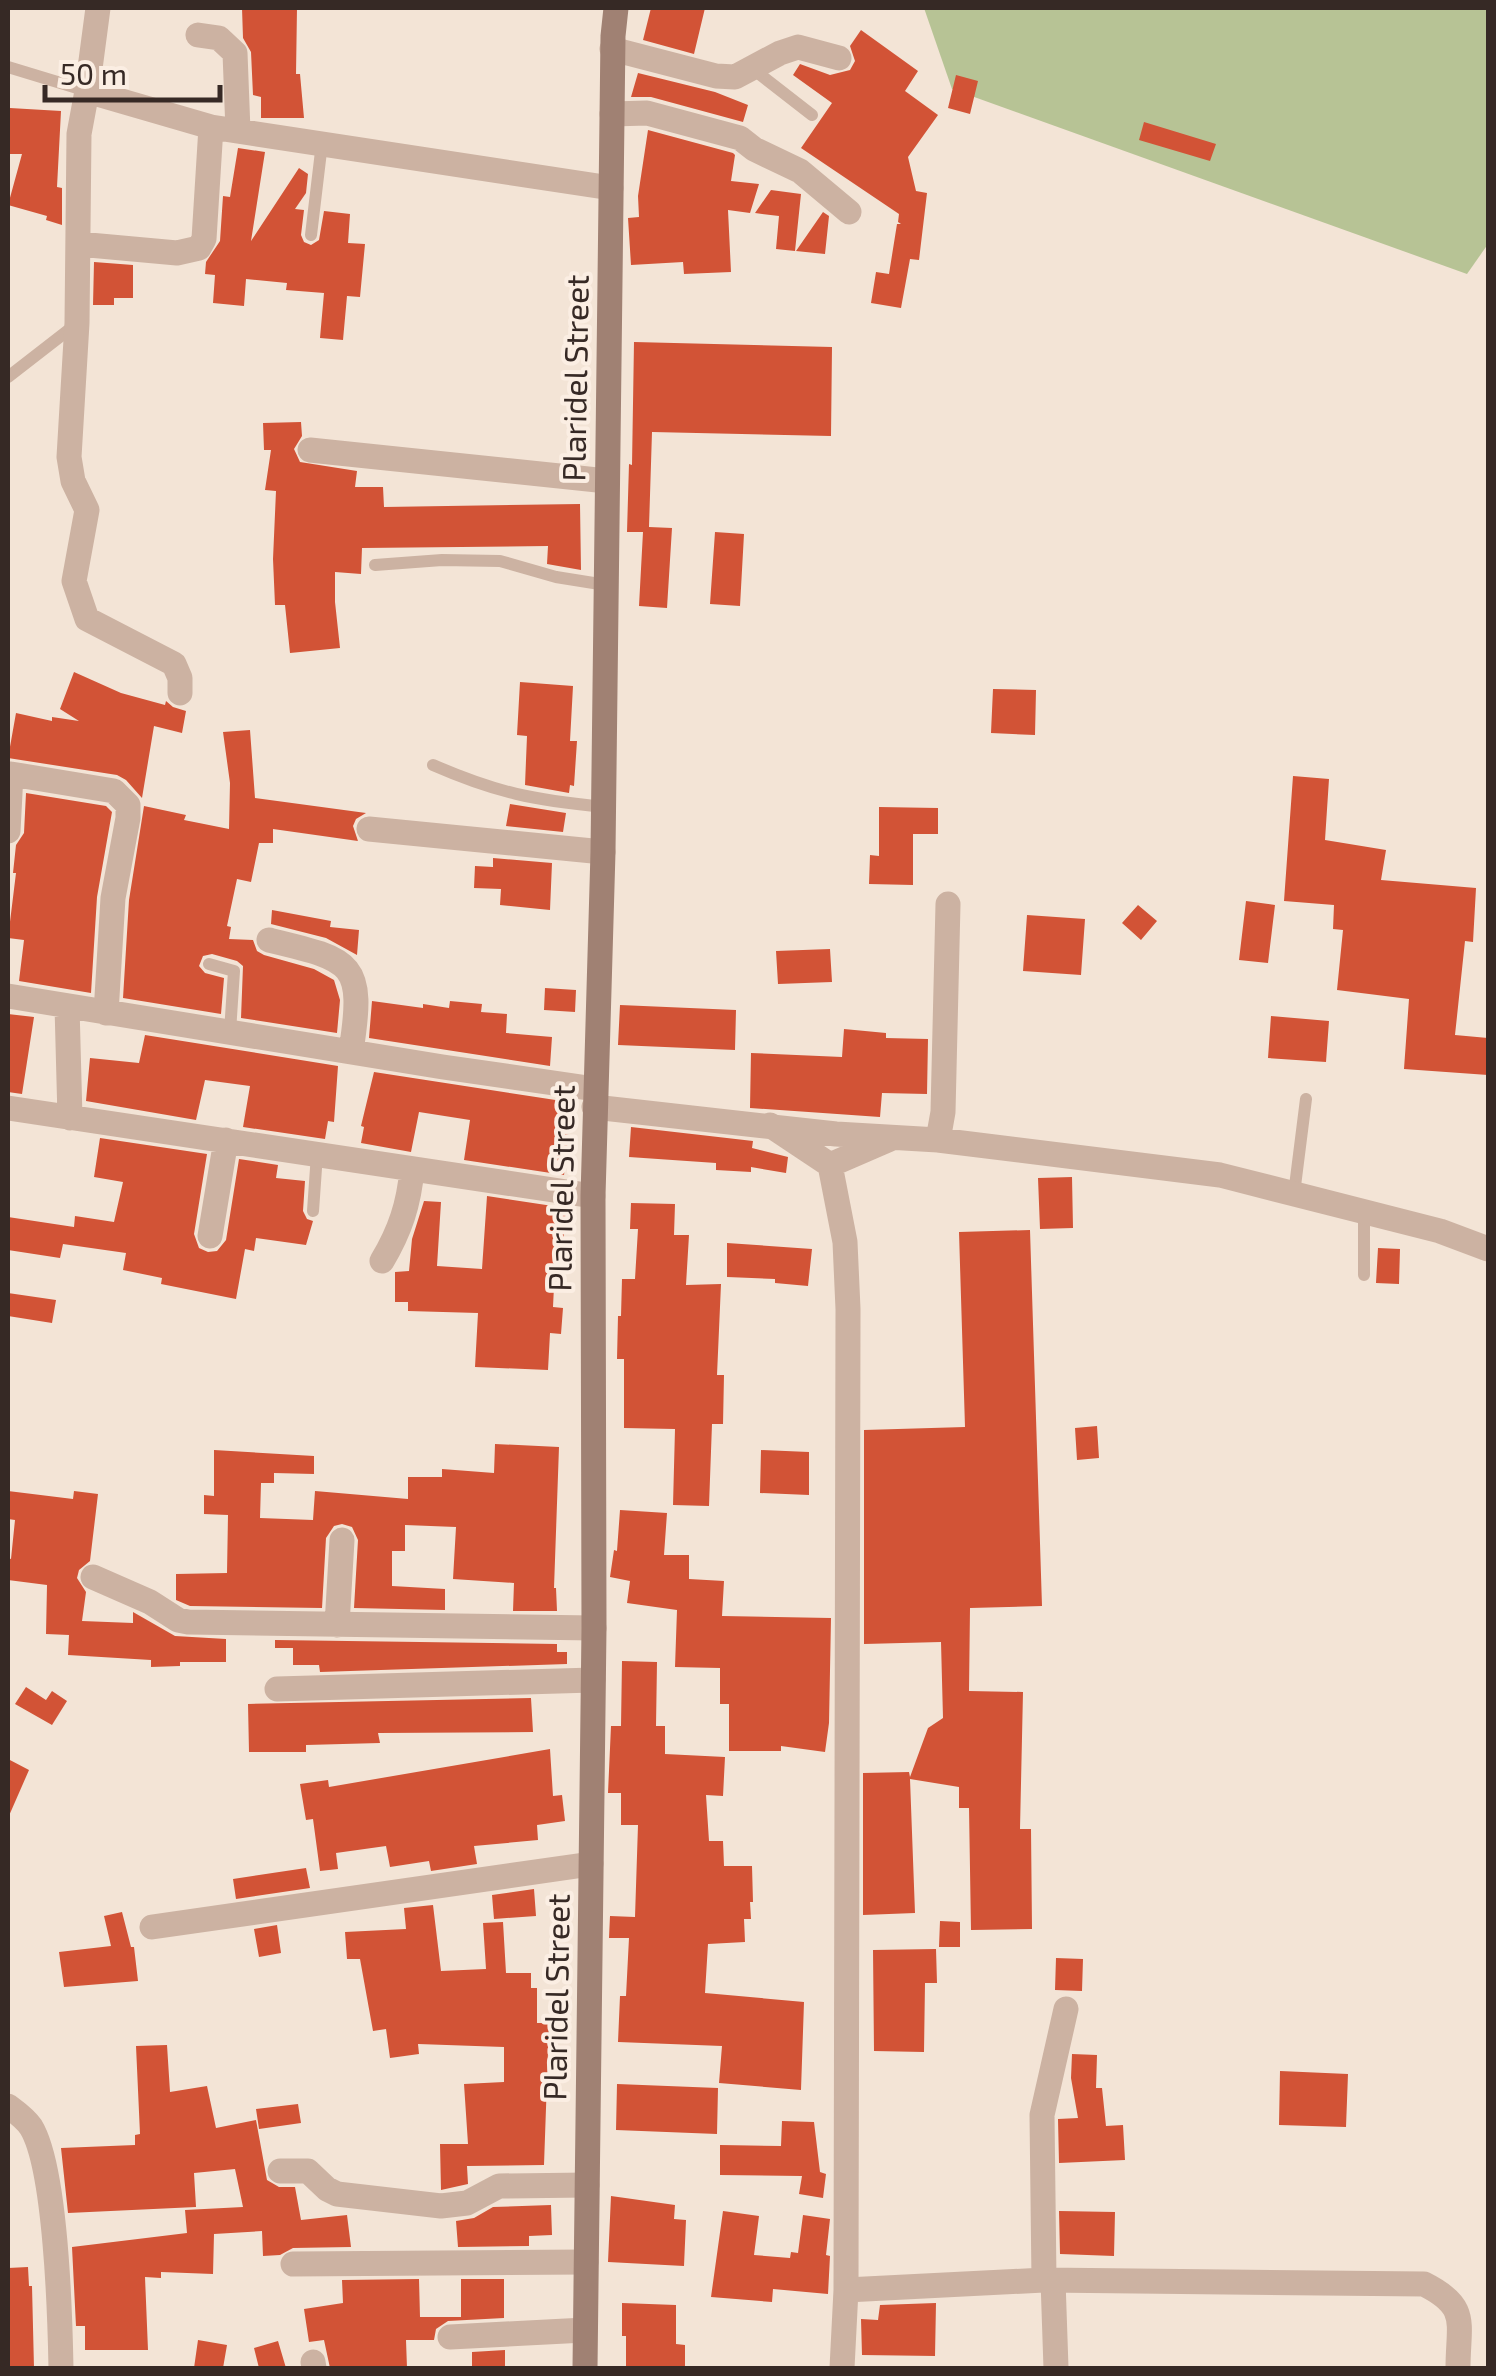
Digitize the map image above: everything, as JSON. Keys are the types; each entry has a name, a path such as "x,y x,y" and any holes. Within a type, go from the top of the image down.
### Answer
{"street":[{"path":"98,8 79,134 77,323 69,457 73,481 87,510 74,581 87,619 174,664 180,678 180,693"},
{"name":"Plaridel Street","path":"585,2368 594,1628 594,1098 604,807 612,49 616,8"},
{"path":"198,34 220,38 235,53 238,131"},
{"path":"612,49 716,76 735,76 798,47 839,58"},
{"path":"87,91 238,131 611,188"},
{"path":"612,114 647,113 740,138 800,171 849,212"},
{"path":"78,244 177,253 199,248 204,239 211,126"},
{"path":"310,450 607,482"},
{"path":"8,831 9,774 114,791 128,804 113,898 106,1013"},
{"path":"369,829 603,852"},
{"path":"938,1140 943,1112 948,904"},
{"path":"269,940 317,952 350,973 358,990 350,1050"},
{"path":"8,996 350,1050 594,1098 770,1125 938,1140 1220,1175 1440,1231 1488,1249"},
{"path":"67,1006 70,1118"},
{"path":"8,1108 593,1196"},
{"path":"770,1125 830,1165 846,1242 846,2290 842,2368"},
{"path":"830,1165 894,1137"},
{"path":"210,1236 226,1140"},
{"path":"382,1261 402,1223 410,1197 412,1169"},
{"path":"337,1625 342,1540"},
{"path":"92,1578 150,1602 178,1620 594,1628"},
{"path":"276,1689 593,1680"},
{"path":"152,1927 591,1864"},
{"path":"1056,2368 1048,2280 1042,2115 1066,2009"},
{"path":"8,2106 32,2129 47,2173 61,2368"},
{"path":"280,2171 308,2171 338,2194 441,2206 467,2203 499,2186 587,2185"},
{"path":"293,2264 586,2262"},
{"path":"846,2290 1048,2280 1424,2284 1446,2296 1458,2311 1458,2368"},
{"path":"450,2337 586,2330"}],"lane":[{"path":"8,68 87,91"},
{"path":"753,69 812,116"},
{"path":"311,235 322,143"},
{"path":"8,377 77,323"},
{"path":"376,564 500,561 556,577 606,585"},
{"path":"433,765 486,788 535,800 604,807"},
{"path":"209,964 234,971 230,1032"},
{"path":"1294,1194 1306,1099"},
{"path":"313,1211 317,1154"},
{"path":"1364,1212 1364,1275"}],"green space":[{"path":"924,8 1488,8 1488,244 1467,274 952,89"}],"building":[{"path":"242,8 297,8 296,74 300,74 304,118 261,118 261,97 253,95 251,52 243,38"},
{"path":"651,8 705,8 694,54 643,40"},
{"path":"861,30 918,71 905,91 938,115 908,157 916,191 927,193 919,260 910,259 901,308 871,303 876,272 889,274 897,224 901,224 899,214 801,148 832,103 793,75 800,64 830,75 850,70 855,61 850,46"},
{"path":"638,73 715,92 748,105 743,122 651,97 631,97"},
{"path":"956,75 978,81 970,114 948,108"},
{"path":"10,108 61,111 57,187 62,188 62,225 46,220 47,216 8,205 22,154 8,154"},
{"path":"1144,122 1216,144 1210,161 1139,140"},
{"path":"648,130 733,153 731,181 759,184 750,213 728,210 731,272 684,274 683,262 631,265 628,218 639,217 638,196"},
{"path":"238,148 265,152 251,241 299,168 308,174 306,193 295,209 304,210 304,242 311,245 319,240 324,211 350,214 348,243 365,244 360,297 347,296 343,340 320,338 324,293 286,290 287,283 246,279 244,306 213,303 215,275 205,274 206,262 220,241 223,196 230,197"},
{"path":"771,190 801,194 795,251 776,249 779,216 755,213"},
{"path":"823,212 829,216 825,254 796,251"},
{"path":"94,262 133,265 133,298 114,298 114,305 93,305"},
{"path":"634,342 832,347 831,436 652,432 649,527 672,528 667,608 639,606 643,532 627,532"},
{"path":"301,422 302,436 294,449 300,462 357,471 355,487 383,487 384,507 580,504 581,570 547,564 548,546 362,548 361,574 335,572 340,648 290,653 285,605 275,605 276,491 265,490 271,450 264,450 263,423"},
{"path":"715,532 744,534 740,606 710,604"},
{"path":"74,672 121,693 165,705 166,701 186,711 182,733 154,726 142,798 117,775 8,758 16,713 52,721 52,717 79,721 60,709"},
{"path":"520,682 573,686 570,741 577,741 574,786 570,785 569,793 525,785 527,736 517,735"},
{"path":"993,689 1036,690 1035,735 991,733"},
{"path":"250,730 255,798 366,813 353,826 358,841 273,829 273,843 259,843 251,882 237,879 227,926 231,927 229,939 253,940 257,951 264,955 314,969 334,980 340,1000 337,1033 241,1018 243,966 212,954 203,956 199,966 205,973 224,978 221,1014 123,998 129,900 144,806 186,815 184,820 229,829 230,783 223,732"},
{"path":"1293,776 1329,779 1325,840 1386,850 1381,880 1476,888 1473,942 1465,941 1455,1035 1488,1038 1488,1075 1404,1069 1409,999 1337,990 1343,930 1333,929 1334,905 1284,901"},
{"path":"26,793 106,806 112,812 97,897 91,993 19,981 24,940 8,938 16,845 24,833"},
{"path":"510,804 566,813 563,832 506,826"},
{"path":"879,807 938,808 938,834 913,834 913,885 869,884 870,855 879,856"},
{"path":"493,858 552,863 550,910 500,905 501,889 474,888 475,866 493,867"},
{"path":"1246,901 1275,905 1268,963 1239,960"},
{"path":"1138,905 1157,921 1141,940 1122,923"},
{"path":"272,910 331,921 330,927 359,930 357,955 326,938 271,924"},
{"path":"1027,915 1085,919 1081,975 1023,971"},
{"path":"830,949 832,982 778,984 776,951"},
{"path":"545,988 576,990 575,1012 544,1010"},
{"path":"372,1001 423,1008 423,1004 449,1008 450,1001 482,1004 481,1012 507,1014 506,1033 552,1037 550,1066 369,1038"},
{"path":"620,1005 736,1010 735,1050 618,1045"},
{"path":"8,1014 34,1017 22,1094 8,1092"},
{"path":"1271,1016 1329,1021 1326,1062 1268,1058"},
{"path":"844,1029 886,1033 886,1038 928,1039 927,1094 882,1093 880,1117 750,1108 751,1053 842,1057"},
{"path":"145,1035 338,1066 334,1122 328,1121 325,1139 243,1127 250,1086 205,1080 196,1120 86,1101 90,1058 139,1063"},
{"path":"374,1072 562,1101 558,1133 569,1135 564,1175 464,1160 470,1120 419,1112 411,1152 361,1143 361,1126"},
{"path":"631,1127 753,1141 752,1148 788,1157 786,1173 751,1167 751,1172 716,1170 716,1163 629,1157"},
{"path":"100,1138 207,1154 194,1234 199,1248 208,1252 217,1251 226,1240 239,1159 278,1165 276,1178 305,1181 303,1211 313,1221 306,1245 256,1238 254,1251 245,1249 236,1299 161,1284 162,1278 123,1270 126,1253 63,1244 60,1258 8,1250 8,1217 74,1227 75,1216 114,1222 123,1182 94,1177"},
{"path":"1072,1177 1073,1228 1040,1229 1038,1178"},
{"path":"487,1196 566,1208 561,1266 555,1266 553,1307 563,1308 561,1334 550,1333 548,1370 475,1367 478,1313 408,1311 408,1302 395,1302 395,1272 409,1271 412,1239 424,1201 441,1202 437,1266 482,1269"},
{"path":"631,1203 675,1204 674,1235 689,1235 686,1285 721,1284 717,1375 724,1375 723,1424 712,1424 709,1506 673,1505 675,1429 624,1428 624,1359 617,1359 618,1316 622,1279 635,1279 638,1229 630,1229"},
{"path":"1030,1230 1042,1606 970,1608 969,1691 1023,1692 1020,1829 1031,1829 1032,1929 971,1930 969,1808 959,1808 959,1787 910,1779 915,1913 863,1915 863,1773 909,1772 910,1777 928,1728 943,1718 941,1642 864,1644 864,1430 965,1427 959,1232"},
{"path":"727,1243 812,1249 808,1286 775,1283 775,1279 727,1277"},
{"path":"1378,1248 1400,1249 1399,1284 1376,1283"},
{"path":"8,1293 56,1300 52,1323 8,1316"},
{"path":"1097,1426 1099,1458 1077,1460 1075,1428"},
{"path":"495,1444 559,1447 554,1588 557,1611 513,1611 514,1583 453,1579 456,1527 405,1525 405,1551 392,1551 392,1586 445,1589 445,1610 354,1608 358,1540 352,1527 342,1524 334,1526 326,1538 322,1608 190,1606 176,1600 176,1574 227,1573 228,1515 204,1514 204,1495 214,1496 214,1450 314,1456 314,1474 274,1473 274,1483 261,1483 260,1518 313,1520 315,1491 408,1499 408,1477 442,1477 442,1469 494,1473"},
{"path":"761,1450 809,1452 809,1495 760,1493"},
{"path":"8,1491 73,1499 74,1491 98,1494 90,1561 79,1570 77,1578 86,1592 82,1621 133,1623 133,1612 175,1636 226,1639 226,1662 180,1662 180,1666 151,1667 151,1660 68,1655 69,1635 46,1634 47,1585 8,1580 15,1520 8,1519"},
{"path":"620,1510 667,1513 664,1555 689,1555 689,1579 724,1581 722,1616 831,1618 825,1752 781,1746 781,1751 729,1751 729,1704 720,1704 720,1668 675,1667 677,1610 627,1603 630,1581 610,1577 614,1550 617,1551"},
{"path":"275,1640 557,1644 557,1652 567,1652 567,1664 320,1672 319,1665 293,1665 293,1648 275,1648"},
{"path":"622,1661 657,1662 656,1726 665,1726 665,1754 725,1757 723,1796 706,1795 709,1841 723,1841 724,1866 752,1866 753,1902 751,1919 744,1919 745,1942 708,1944 705,1993 804,2002 801,2090 719,2083 722,2046 618,2042 620,1996 626,1996 629,1938 609,1938 610,1916 635,1917 638,1825 621,1825 621,1793 608,1793 611,1726 621,1726"},
{"path":"26,1687 46,1700 52,1691 67,1701 52,1725 15,1704"},
{"path":"531,1698 533,1732 378,1733 380,1743 306,1745 306,1752 249,1752 248,1704"},
{"path":"550,1749 553,1796 562,1795 565,1821 537,1825 538,1840 474,1846 477,1864 431,1871 429,1861 390,1867 386,1846 336,1853 338,1869 320,1871 313,1819 306,1820 300,1784 328,1780 329,1787"},
{"path":"8,1759 29,1770 8,1818"},
{"path":"306,1868 310,1888 236,1899 233,1879"},
{"path":"534,1889 536,1916 494,1919 492,1895"},
{"path":"433,1905 441,1971 486,1969 483,1923 503,1922 506,1973 531,1973 531,1988 537,1988 537,2023 549,2023 544,2165 467,2166 468,2184 441,2190 440,2144 468,2144 464,2084 504,2082 504,2047 418,2044 419,2054 390,2058 386,2029 373,2031 360,1959 347,1959 345,1932 406,1929 404,1908"},
{"path":"122,1912 134,1947 138,1981 64,1987 59,1952 111,1946 104,1916"},
{"path":"940,1921 960,1922 960,1947 939,1947"},
{"path":"277,1925 281,1953 259,1957 254,1929"},
{"path":"936,1949 937,1983 925,1983 924,2052 874,2051 873,1950"},
{"path":"1056,1958 1083,1959 1082,1991 1055,1990"},
{"path":"167,2045 170,2092 207,2086 216,2128 256,2120 267,2180 279,2187 295,2187 301,2220 347,2215 351,2247 293,2248 280,2255 263,2256 262,2231 214,2234 213,2274 161,2272 161,2278 145,2277 148,2350 85,2350 85,2326 76,2326 72,2247 187,2233 185,2210 243,2207 235,2169 194,2173 196,2207 68,2213 61,2148 135,2145 135,2135 140,2134 136,2046"},
{"path":"1072,2054 1097,2055 1096,2088 1102,2088 1106,2126 1123,2125 1125,2160 1059,2163 1058,2119 1078,2118 1071,2078"},
{"path":"1280,2071 1348,2074 1346,2127 1279,2125"},
{"path":"617,2084 718,2088 717,2134 616,2130"},
{"path":"298,2104 301,2123 259,2129 256,2109"},
{"path":"782,2121 814,2122 820,2172 826,2174 823,2198 799,2194 802,2176 720,2175 720,2145 781,2146"},
{"path":"611,2196 675,2205 674,2219 686,2220 684,2266 608,2262"},
{"path":"551,2205 552,2235 529,2236 529,2246 458,2247 456,2221 474,2218 493,2207"},
{"path":"723,2211 759,2216 754,2255 790,2258 791,2252 798,2253 803,2215 830,2219 826,2255 830,2256 828,2294 773,2289 772,2302 711,2297"},
{"path":"1059,2211 1115,2212 1114,2256 1060,2254"},
{"path":"28,2267 34,2368 8,2368 8,2268"},
{"path":"419,2279 420,2317 461,2317 461,2279 504,2279 504,2318 448,2321 436,2329 434,2340 406,2340 407,2368 330,2368 324,2340 309,2342 304,2309 343,2303 342,2280"},
{"path":"622,2303 676,2305 676,2344 685,2345 685,2368 626,2368"},
{"path":"936,2303 935,2356 862,2355 861,2319 878,2320 880,2305"},
{"path":"198,2340 227,2345 223,2368 194,2368"},
{"path":"278,2341 286,2368 259,2368 254,2348"},
{"path":"505,2350 505,2368 472,2368 472,2352"}]}
